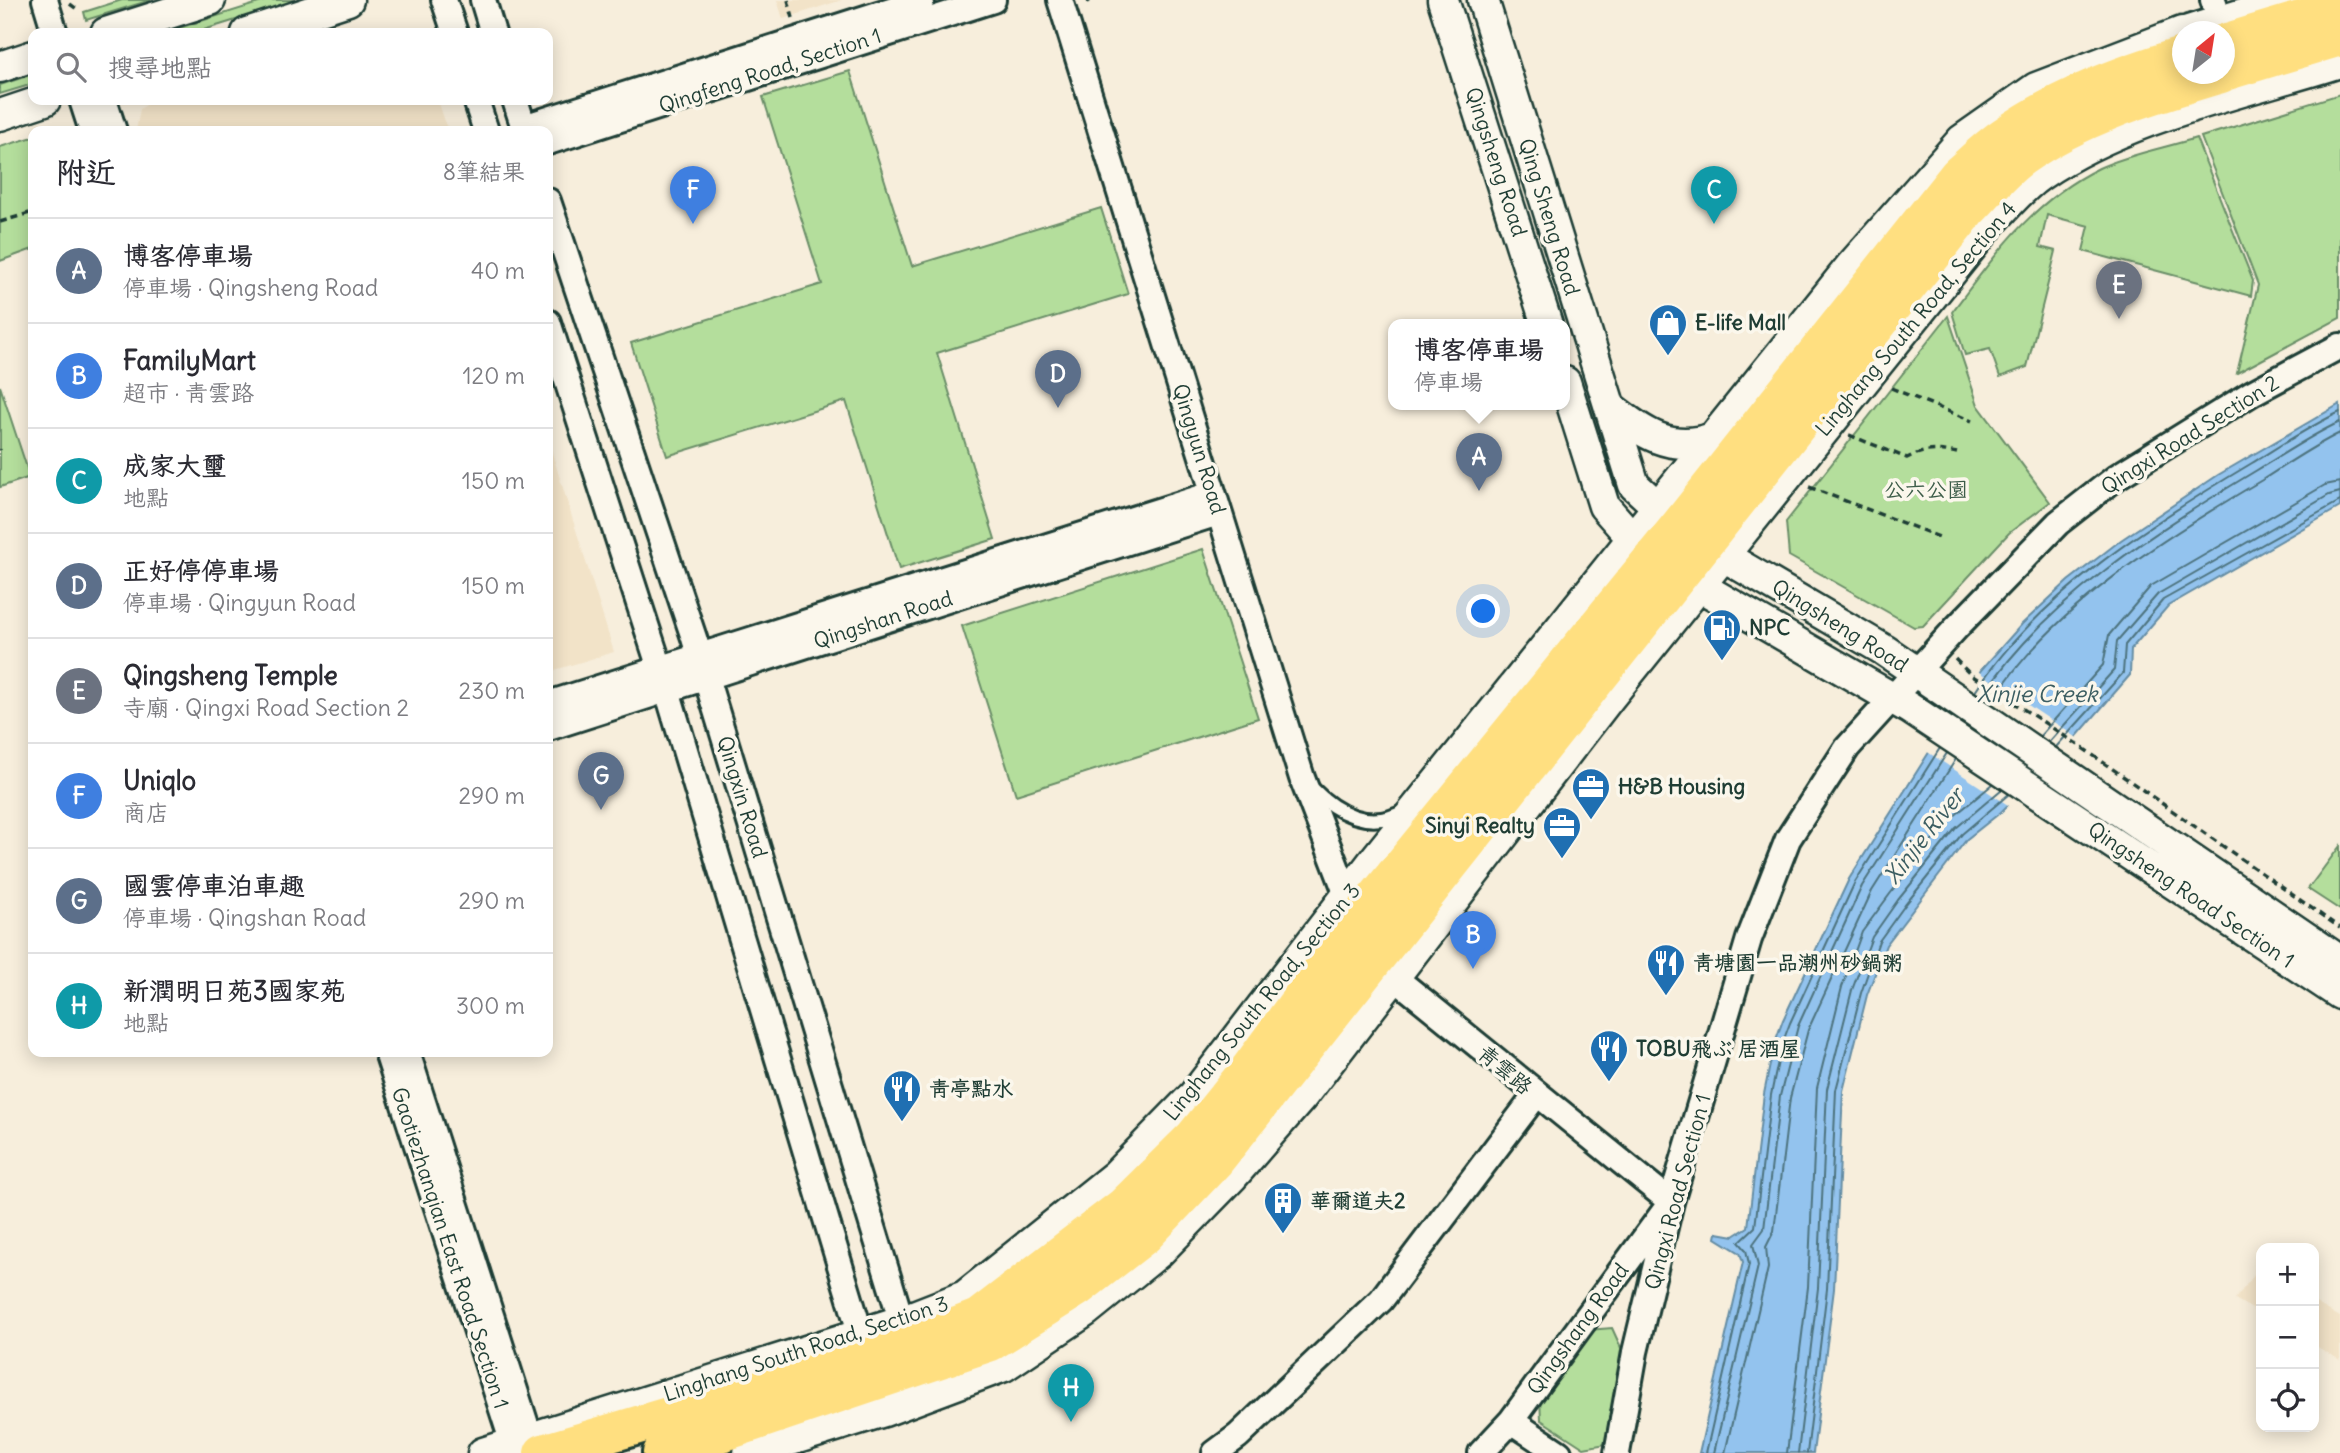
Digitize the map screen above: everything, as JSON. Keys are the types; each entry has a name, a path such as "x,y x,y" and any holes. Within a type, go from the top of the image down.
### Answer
{"main road":[{"name":"Linghang South Road, Section 4","path":"2219,21 2340,8"},
{"name":"Linghang South Road, Section 4","path":"2235,69 2340,37"},
{"name":"Linghang South Road, Section 4","path":"1691,533 1830,336 1958,175 2004,136 2077,94 2131,71 2172,59"},
{"name":"Linghang South Road, Section 4","path":"1691,533 1968,210 2021,157 2088,120 2126,104 2189,84"},
{"name":"Linghang South Road, Section 3","path":"662,1453 872,1371 913,1358 978,1318 1124,1206 1194,1137 1250,1068 1370,936 1691,533"},
{"name":"Linghang South Road, Section 3","path":"527,1448 872,1371"}],"street":[{"path":"45,0 53,28"},
{"path":"122,28 210,0"},
{"path":"262,28 348,0"},
{"path":"444,0 453,28"},
{"path":"482,0 491,28"},
{"name":"Qingfeng Road, Section 1","path":"534,126 922,0"},
{"name":"Qingfeng Road, Section 1","path":"553,140 993,0"},
{"name":"Qingyun Road","path":"1060,0 1302,778 1370,936"},
{"name":"Qingsheng Road","path":"1443,0 1545,319"},
{"name":"Qing Sheng Road","path":"1484,0 1634,485 1691,533"},
{"name":"Linghang South Road, Section 4","path":"2219,21 2288,0"},
{"name":"Linghang South Road, Section 4","path":"1691,533 1713,438 1878,235 1962,140 2036,88 2172,37"},
{"path":"0,67 28,59"},
{"name":"Linghang South Road, Section 4","path":"1666,564 1691,533 2038,176 2097,144 2146,123 2340,62"},
{"path":"0,115 30,105"},
{"path":"84,105 90,126"},
{"path":"106,105 112,126"},
{"path":"478,105 484,126"},
{"path":"517,105 524,126"},
{"name":"Qingxin Road","path":"553,216 702,666 913,1358"},
{"path":"1830,336 1878,235"},
{"name":"Qingxin Road","path":"553,338 663,679 872,1371"},
{"name":"Qingxi Road Section 2","path":"1903,685 2058,523 2118,476 2252,393 2340,346"},
{"name":"Qingsheng Road","path":"1570,398 1604,506 1666,564 1903,685 1955,700 2060,769"},
{"path":"1610,407 1660,441 1684,444 1713,438"},
{"name":"Qingshan Road","path":"553,726 663,679 1215,503"},
{"name":"Qingsheng Road","path":"1691,533 1884,650 1903,685 1936,727 2043,796"},
{"name":"Linghang South Road, Section 3","path":"749,1453 872,1371 913,1358 1004,1366 1086,1311 1159,1252 1233,1176 1301,1098 1370,936 1423,800 1666,564"},
{"name":"Linghang South Road, Section 3","path":"1370,936 1609,698 1666,564"},
{"name":"Qingshan Road","path":"553,703 663,679"},
{"name":"Qingxi Road Section 1","path":"1617,1453 1635,1352 1671,1202 1749,939 1788,839 1847,748 1903,685"},
{"name":"Qingsheng Road Section 1","path":"2060,769 2340,961"},
{"name":"Qingsheng Road Section 1","path":"2043,796 2340,994"},
{"name":"青雲路","path":"1370,936 1536,1095 1671,1202"},
{"name":"Gaotiezhanqian East Road Section 1","path":"389,1057 527,1448"},
{"name":"Gaotiezhanqian East Road Section 1","path":"409,1057 527,1448"},
{"path":"1214,1453 1238,1436 1381,1300 1536,1095"},
{"name":"Qingshang Road","path":"1480,1453 1511,1421 1671,1202"},
{"path":"1511,1421 1559,1453"},
{"name":"Linghang South Road, Section 3","path":"483,1453 527,1448"}],"lane":[{"path":"1302,778 1325,802 1346,816 1373,820 1397,815 1423,800"}],"path":[{"path":"788,0 795,23"},
{"path":"0,222 28,214"},
{"path":"1886,386 1972,421"},
{"path":"1847,434 1907,458 1919,452 1937,449 1958,453"},
{"path":"1807,486 1942,538"},
{"path":"1954,657 1971,675 2077,744 2340,928"}],"shaded area":[{"path":"777,0 842,0 783,19"},
{"path":"146,105 440,105 446,126 137,126 140,109"},
{"path":"553,456 614,652 553,670"},
{"path":"2256,1273 2256,1311 2235,1299"},
{"path":"2319,1305 2340,1317 2340,1360 2319,1348"}],"green space":[{"path":"122,0 151,0 86,20 84,12"},
{"path":"268,0 301,0 210,28 179,28"},
{"path":"850,71 912,266 1101,208 1128,294 937,353 995,539 899,569 846,401 667,456 631,343 822,284 763,97"},
{"path":"28,76 28,86 0,94 0,85"},
{"path":"2340,94 2340,318 2237,373 2258,285 2201,137"},
{"path":"2196,138 2253,281 2251,296 2083,251 2089,226 2047,215 2040,247 2056,251 2027,367 2000,377 1990,349 1965,355 1952,312 2000,250 2034,213 2075,181 2099,168"},
{"path":"28,139 28,251 0,261 0,147"},
{"name":"公六公園","path":"1948,316 1978,405 2050,502 2009,533 1923,626 1914,627 1789,556 1786,522"},
{"path":"0,386 28,478 0,487"},
{"path":"1203,549 1258,718 1016,795 962,626"},
{"path":"2340,846 2340,910 2308,889"},
{"path":"1612,1328 1622,1350 1606,1444 1584,1448 1541,1420 1540,1397 1588,1330"}],"water":[{"name":"Xinjie Creek","path":"2340,404 2340,507 2168,606 2131,649 2130,675 2078,735 2001,812 1967,839 1886,945 1867,995 1843,1091 1834,1289 1813,1453 1699,1453 1743,1262 1740,1253 1716,1238 1717,1233 1734,1236 1748,1227 1764,1094 1774,1045 1849,879 1981,670 2022,624 2068,581 2121,540 2218,475"}],"pier":[{"path":"1976,670 2079,739 2011,807 1926,751"}],"place":[{"name":"Uniqlo","path":"693,224"},
{"name":"成家大璽","path":"1714,224"},
{"name":"Qingsheng Temple","path":"2119,319"},
{"name":"E-life Mall","path":"1668,357"},
{"name":"正好停停車場","path":"1058,408"},
{"name":"博客停車場","path":"1479,491"},
{"name":"NPC","path":"1722,662"},
{"name":"國雲停車泊車趣","path":"601,810"},
{"name":"H&B Housing","path":"1591,821"},
{"name":"Sinyi Realty","path":"1562,860"},
{"name":"FamilyMart","path":"1473,969"},
{"name":"青塘園一品潮州砂鍋粥","path":"1666,997"},
{"name":"TOBU飛ぶ 居酒屋","path":"1609,1083"},
{"name":"青亭點水","path":"902,1123"},
{"name":"華爾道夫2","path":"1283,1235"},
{"name":"新潤明日苑3國家苑","path":"1071,1422"}],"water label":[{"name":"Xinjie River","path":"1924,836"}]}
